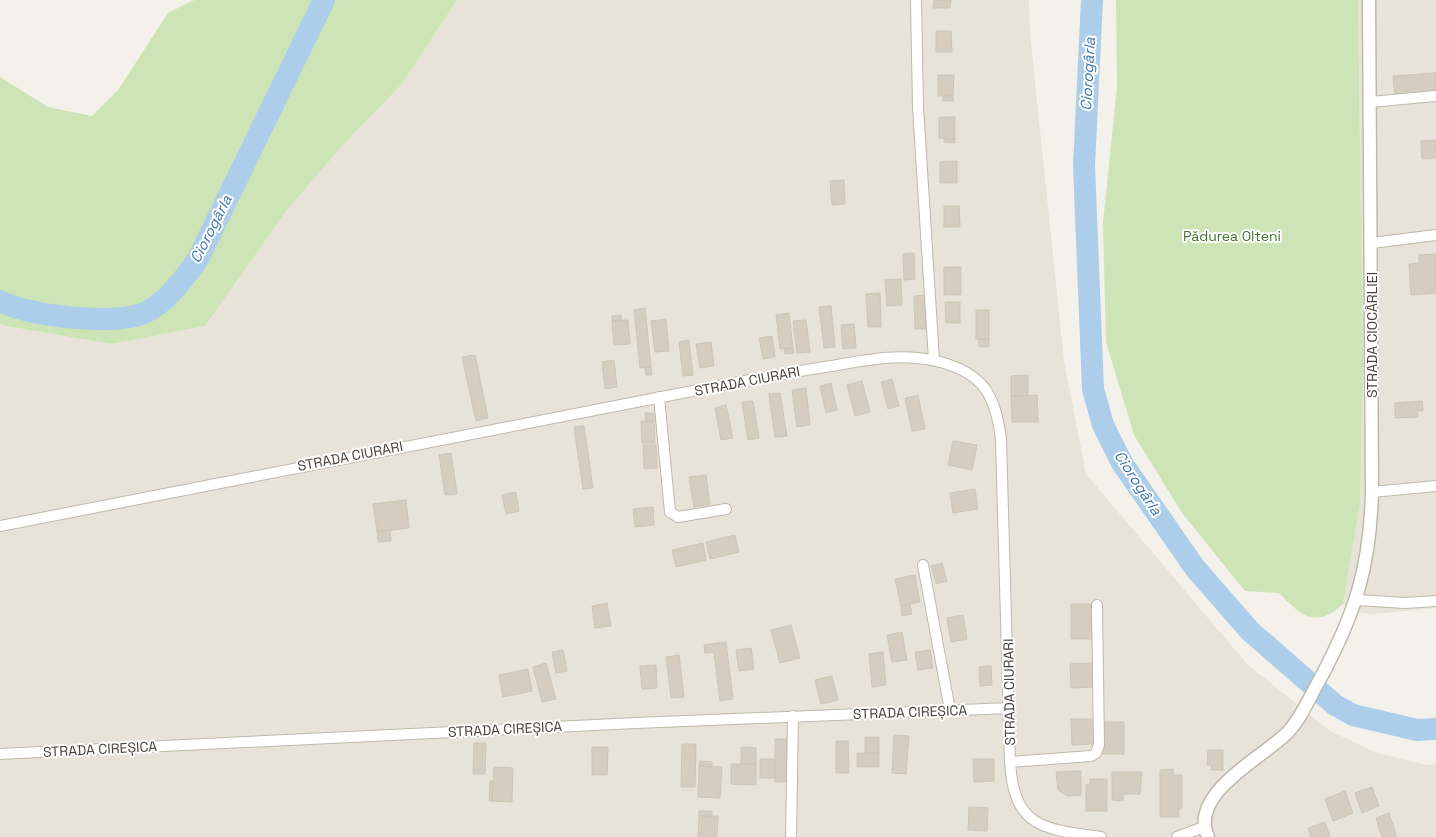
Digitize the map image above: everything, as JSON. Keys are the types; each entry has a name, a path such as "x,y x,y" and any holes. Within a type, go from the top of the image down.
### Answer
{"street":[{"path":"916,0 918,107 934,360"},
{"name":"STRADA CIOCÂRLIEI","path":"1206,832 1205,809 1211,799 1287,733 1304,708 1329,662 1357,600 1369,547 1372,492 1372,243 1369,0"},
{"path":"1370,102 1436,96"},
{"path":"1372,243 1436,235"},
{"name":"STRADA CIURARI","path":"0,526 341,458 889,356 934,360 970,375 990,396 998,414 1001,440 1010,708 1010,762 1016,802 1028,817 1038,823 1059,830 1101,837"},
{"path":"658,398 670,512 678,517 726,509"},
{"path":"1372,492 1436,486"},
{"path":"924,565 950,710"},
{"path":"1357,600 1405,603 1436,601"},
{"path":"1010,762 1091,756 1096,753 1099,745 1097,606"},
{"name":"STRADA CIREȘICA","path":"0,754 793,716 1010,708"},
{"path":"791,837 793,716"},
{"path":"1177,837 1206,832"}],"shaded area":[{"path":"457,0 1029,0 1030,34 1064,361 1086,474 1247,664 1330,731 1377,753 1427,765 1436,763 1436,837 0,837 0,323 6,326 111,344 205,326 287,210 344,144 401,85"},
{"path":"1358,0 1436,0 1436,608 1373,614 1362,613 1343,604 1360,504 1363,363"}],"green space":[{"path":"194,0 457,0 401,85 344,144 287,210 205,326 111,344 6,326 0,323 0,77 48,107 92,116 118,90 168,13"},
{"name":"Pădurea Olteni","path":"1116,0 1358,0 1363,363 1360,504 1343,604 1325,616 1317,618 1302,613 1279,593 1245,591 1182,513 1134,435 1106,342 1103,223 1117,86"}],"building":[{"path":"934,0 951,0 950,8 933,8"},
{"path":"936,31 951,31 952,52 936,52"},
{"path":"1436,73 1436,95 1395,98 1393,76"},
{"path":"938,75 954,75 953,96 938,96"},
{"path":"943,96 953,96 953,101 943,101"},
{"path":"939,117 955,117 955,139 939,138"},
{"path":"944,138 955,139 955,143 944,142"},
{"path":"1436,140 1436,158 1422,159 1421,141"},
{"path":"957,161 957,183 940,183 940,162"},
{"path":"844,180 845,204 832,205 830,181"},
{"path":"944,206 959,206 960,227 944,227"},
{"path":"914,253 915,279 904,280 903,254"},
{"path":"1436,254 1436,293 1411,295 1409,264 1419,263 1419,255"},
{"path":"944,267 961,267 961,295 944,295"},
{"path":"901,279 902,305 887,306 885,280"},
{"path":"880,293 881,327 868,327 866,294"},
{"path":"925,295 926,329 915,329 914,296"},
{"path":"945,302 960,302 960,323 946,323"},
{"path":"831,306 835,347 824,348 819,307"},
{"path":"645,308 651,367 640,368 634,310"},
{"path":"976,310 989,310 989,339 976,339"},
{"path":"789,313 793,348 780,349 776,315"},
{"path":"621,315 621,320 612,321 612,316"},
{"path":"666,319 669,351 655,352 651,321"},
{"path":"628,320 630,344 614,345 612,321"},
{"path":"806,320 810,352 797,353 793,321"},
{"path":"854,324 856,348 843,349 841,325"},
{"path":"772,336 775,357 763,359 759,338"},
{"path":"979,339 989,339 989,347 979,347"},
{"path":"689,340 693,375 683,376 679,342"},
{"path":"711,342 714,366 700,368 696,344"},
{"path":"793,348 794,353 785,354 784,349"},
{"path":"475,355 488,418 476,421 462,357"},
{"path":"614,360 617,387 605,389 602,362"},
{"path":"651,367 652,375 646,375 645,368"},
{"path":"1028,375 1028,396 1011,396 1011,376"},
{"path":"892,379 899,406 888,409 881,382"},
{"path":"862,381 870,412 855,416 847,385"},
{"path":"831,383 837,410 826,413 820,386"},
{"path":"806,388 810,425 797,427 792,390"},
{"path":"780,393 787,436 775,437 769,394"},
{"path":"918,395 925,429 912,431 905,398"},
{"path":"1037,395 1038,422 1012,422 1011,396"},
{"path":"753,401 759,438 748,440 742,402"},
{"path":"1422,401 1423,411 1417,411 1418,417 1395,418 1395,403"},
{"path":"726,405 733,438 721,440 715,408"},
{"path":"645,413 654,413 654,421 646,421"},
{"path":"641,421 654,421 655,443 642,443"},
{"path":"584,426 593,488 583,489 574,427"},
{"path":"953,441 977,445 972,470 948,465"},
{"path":"643,445 656,445 657,468 644,469"},
{"path":"451,453 457,494 445,495 439,455"},
{"path":"706,475 710,504 694,507 689,477"},
{"path":"975,489 978,509 953,513 950,493"},
{"path":"516,492 519,511 506,514 502,495"},
{"path":"406,500 409,528 377,532 373,504"},
{"path":"653,507 654,525 635,527 633,509"},
{"path":"390,530 391,541 378,542 377,532"},
{"path":"735,535 739,552 710,559 706,542"},
{"path":"703,543 706,560 676,567 672,550"},
{"path":"942,563 947,581 936,584 931,566"},
{"path":"915,575 920,602 901,606 895,579"},
{"path":"607,603 611,626 595,628 592,606"},
{"path":"910,604 912,614 902,616 901,606"},
{"path":"1071,604 1091,604 1092,639 1071,639"},
{"path":"963,615 967,639 951,642 947,618"},
{"path":"791,625 800,658 780,663 771,630"},
{"path":"902,632 907,660 892,662 887,635"},
{"path":"726,642 733,699 720,701 714,652 705,653 704,645"},
{"path":"751,648 754,669 739,671 736,650"},
{"path":"563,650 567,671 556,673 552,652"},
{"path":"930,650 933,668 918,670 915,652"},
{"path":"883,652 886,685 872,687 869,654"},
{"path":"679,655 684,697 671,698 666,657"},
{"path":"546,663 556,699 542,702 533,667"},
{"path":"1093,663 1093,687 1071,688 1070,664"},
{"path":"656,665 657,688 642,689 640,666"},
{"path":"991,666 992,685 980,686 979,667"},
{"path":"528,669 532,691 503,697 499,675"},
{"path":"832,676 838,700 821,704 815,680"},
{"path":"1071,719 1094,719 1094,744 1072,745"},
{"path":"1103,722 1124,722 1124,754 1103,754"},
{"path":"894,735 909,736 906,774 892,773"},
{"path":"865,737 879,737 879,753 865,753"},
{"path":"775,739 787,739 787,782 775,782"},
{"path":"836,741 848,741 849,773 836,773"},
{"path":"474,743 486,743 485,774 473,774"},
{"path":"682,744 696,744 695,787 681,787"},
{"path":"592,747 608,747 607,775 592,775"},
{"path":"741,747 756,748 756,764 741,764"},
{"path":"1208,750 1223,750 1223,770 1211,770 1212,765 1207,765"},
{"path":"857,753 879,753 879,767 857,767"},
{"path":"760,759 775,759 775,778 760,778"},
{"path":"973,759 994,759 994,781 974,782"},
{"path":"700,761 712,762 712,767 699,766"},
{"path":"731,764 756,764 756,785 731,784"},
{"path":"699,766 722,767 720,798 698,797"},
{"path":"494,767 513,768 512,802 492,801"},
{"path":"1173,769 1173,775 1182,775 1182,808 1179,808 1179,817 1160,817 1160,770"},
{"path":"1081,771 1081,795 1067,796 1058,790 1056,772"},
{"path":"1112,772 1142,772 1140,794 1123,794 1123,801 1112,800"},
{"path":"1090,779 1107,779 1107,811 1086,811 1086,784 1090,785"},
{"path":"490,781 493,781 492,801 489,801"},
{"path":"1372,787 1379,806 1362,813 1355,793"},
{"path":"1345,791 1353,813 1333,821 1325,799"},
{"path":"969,807 988,808 987,831 968,830"},
{"path":"699,811 712,811 712,816 699,816"},
{"path":"1389,813 1397,837 1382,837 1376,818"},
{"path":"699,816 718,816 717,837 698,837"},
{"path":"1325,822 1330,837 1311,837 1308,828"}],"waterway":[{"name":"Ciorogârla","path":"0,301 30,311 50,315 71,318 113,319 144,313 168,296 198,259 324,0"},
{"name":"Ciorogârla","path":"1092,0 1084,166 1093,389 1103,425 1122,463 1195,568 1250,631 1335,705 1353,715 1417,730 1436,729"}]}
